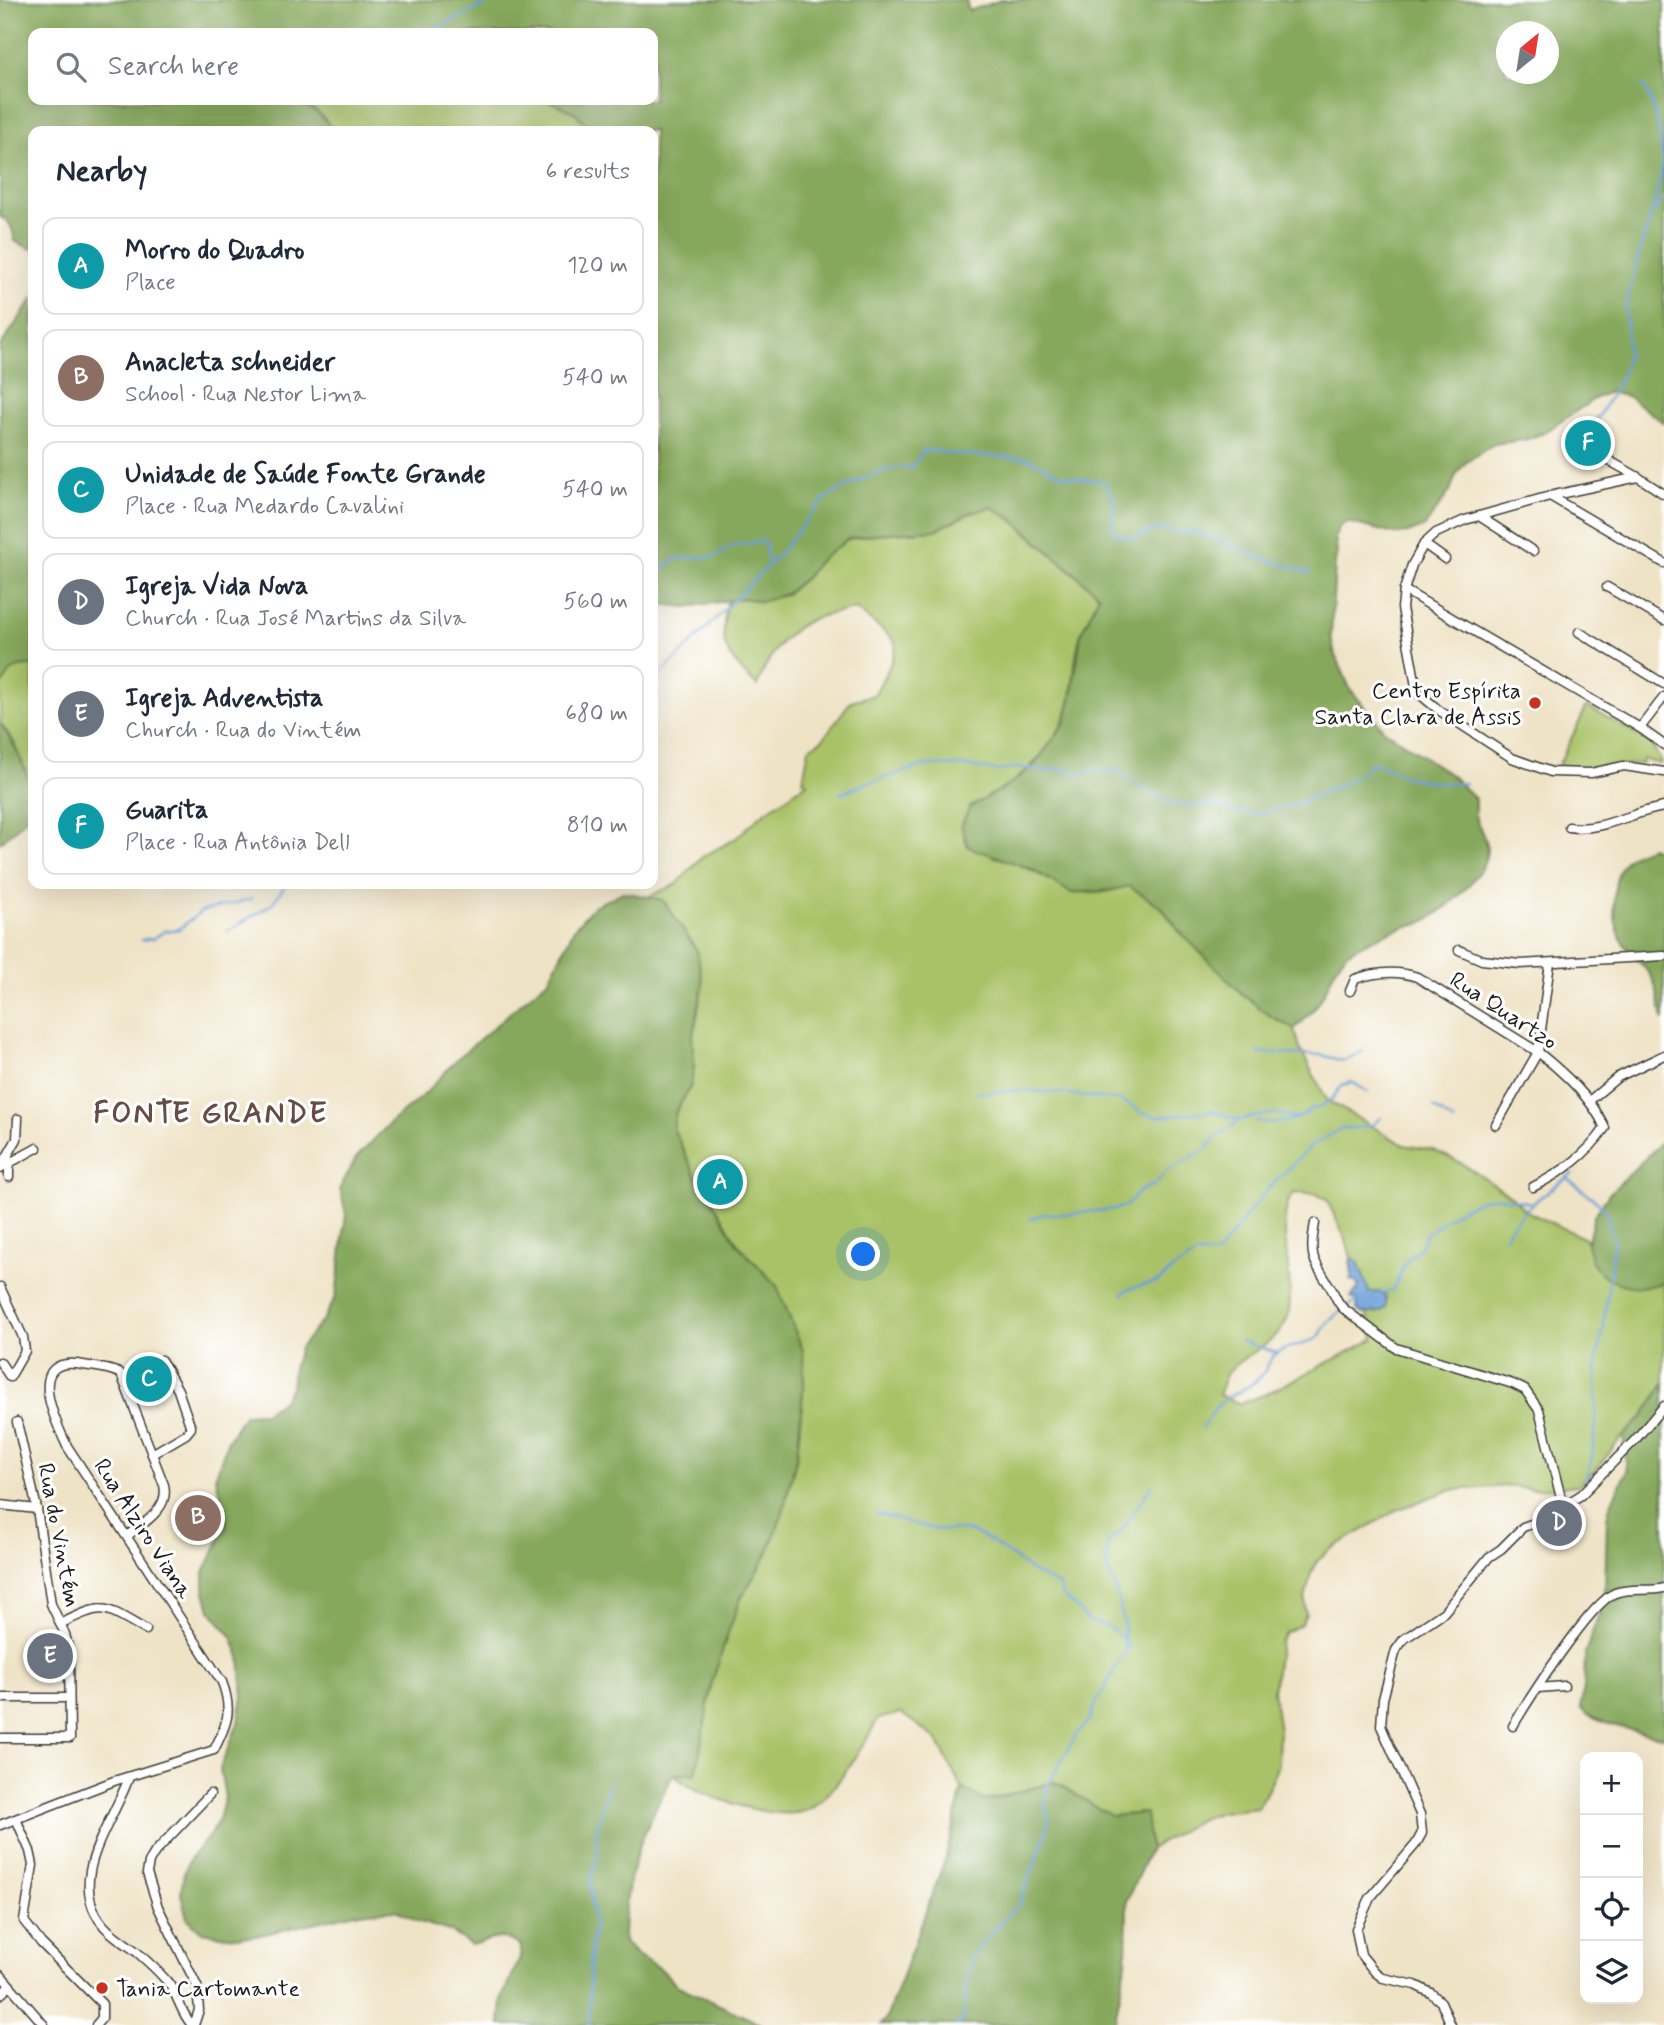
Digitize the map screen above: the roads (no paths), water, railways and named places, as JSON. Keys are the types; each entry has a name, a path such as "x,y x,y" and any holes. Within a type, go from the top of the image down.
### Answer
{"street":[{"path":"1585,447 1664,494"},
{"path":"1638,477 1550,496 1444,529 1424,544 1412,565 1404,590 1402,608 1417,692 1440,711 1511,758 1551,772 1591,773 1624,766 1663,770"},
{"path":"1550,496 1664,563"},
{"path":"1479,516 1533,551"},
{"path":"1424,544 1445,559"},
{"path":"1608,587 1664,620"},
{"path":"1404,590 1640,728 1664,745"},
{"path":"1579,632 1664,684"},
{"path":"1640,728 1664,697"},
{"path":"1569,827 1599,827 1642,811 1664,807"},
{"path":"1459,950 1482,960 1501,963 1550,963 1664,956"},
{"path":"1496,1125 1538,1052 1550,963"},
{"name":"Rua Quartzo","path":"1350,991 1355,979 1371,974 1405,973 1417,977 1538,1052 1589,1101 1605,1128 1578,1160 1559,1174 1533,1187"},
{"path":"1589,1101 1618,1077 1664,1055"},
{"path":"4,1166 17,1139 18,1119"},
{"path":"4,1166 37,1147"},
{"path":"4,1166 9,1177"},
{"path":"1315,1223 1311,1242 1313,1261 1331,1287 1339,1305 1396,1348 1513,1384 1525,1391 1539,1410 1563,1506"},
{"path":"0,1287 23,1338 24,1354 10,1377 0,1362"},
{"path":"127,1536 164,1502 164,1485 152,1454 186,1434 191,1428 178,1390 161,1360"},
{"name":"Rua Alziro Viana","path":"129,1777 214,1751 223,1732 229,1699 222,1682 67,1446 47,1386 48,1376 63,1364 121,1374 152,1454"},
{"path":"1451,2025 1441,2002 1431,1993 1415,1985 1383,1978 1375,1972 1361,1955 1356,1929 1364,1908 1378,1886 1416,1844 1422,1833 1420,1814 1381,1726 1382,1699 1396,1650 1404,1639 1438,1617 1476,1576 1489,1557 1523,1527 1551,1517 1581,1494 1635,1440 1664,1406"},
{"name":"Rua do Vintém","path":"0,1738 70,1738 69,1651 51,1604 37,1509 18,1422"},
{"path":"0,1505 37,1509"},
{"path":"1513,1726 1578,1630 1605,1599 1616,1592 1664,1588"},
{"path":"60,1624 101,1607 146,1630"},
{"path":"1538,1688 1564,1686"},
{"path":"0,1698 69,1698"},
{"path":"0,1825 129,1777"},
{"path":"129,1777 96,1850 89,1871 88,1893 98,1918 106,1929 137,1952 169,1982 180,2010 193,2025 199,2010 197,1986 158,1907 147,1873 155,1852 210,1794"},
{"path":"16,1819 33,1865 24,1921 41,1943 102,2004 104,2010 96,2025"},
{"path":"0,1975 41,2022 30,2025"},
{"path":"0,1995 10,1986"}],"water":[{"path":"1352,1258 1358,1262 1369,1292 1380,1292 1386,1297 1386,1307 1380,1312 1363,1314 1357,1310 1358,1300 1351,1297 1359,1287 1355,1281 1350,1280"}],"waterway":[{"path":"437,28 489,3 508,0"},
{"path":"1643,85 1654,112 1661,148 1662,166 1653,210"},
{"path":"1587,436 1621,378 1628,353 1625,308 1652,213 1664,200"},
{"path":"658,678 780,553 825,498 883,471 899,467 912,468 924,450 1027,458 1064,476 1105,482 1114,499 1112,526 1118,535 1135,538 1155,529 1204,534 1255,556 1310,573"},
{"path":"658,572 677,558 714,557 735,545 764,541 769,563"},
{"path":"840,794 926,765 966,766 998,771 1019,767 1043,771 1061,769 1079,773 1103,770 1119,772 1138,786 1176,805 1219,805 1233,812 1259,814 1299,803 1345,783 1364,772 1371,763 1423,780 1466,783"},
{"path":"228,931 272,904 282,889"},
{"path":"141,940 179,929 202,911 252,899"},
{"path":"1258,1053 1321,1055 1343,1061 1363,1051"},
{"path":"1257,1121 1278,1122 1295,1119 1312,1108 1317,1109 1332,1099 1342,1085 1352,1082 1368,1092"},
{"path":"977,1093 1020,1090 1058,1093 1117,1100 1142,1113 1157,1117 1212,1111 1239,1120"},
{"path":"1434,1108 1454,1122"},
{"path":"1030,1219 1044,1214 1069,1214 1126,1206 1140,1191 1155,1184 1168,1170 1207,1149 1217,1135 1239,1120 1274,1113 1294,1118"},
{"path":"1122,1294 1128,1289 1159,1281 1198,1254 1216,1255 1267,1190 1311,1146 1341,1129 1371,1126 1381,1118"},
{"path":"1505,1236 1528,1208 1573,1173"},
{"path":"1567,1178 1604,1207 1614,1240 1603,1331 1596,1360 1596,1423 1592,1457 1585,1482"},
{"path":"1382,1293 1393,1290 1406,1261 1420,1248 1426,1234 1457,1211 1495,1197 1532,1203"},
{"path":"1202,1428 1221,1402 1259,1379 1274,1355 1313,1340 1335,1316 1358,1301"},
{"path":"1241,1341 1277,1353"},
{"path":"957,2025 964,2017 966,1988 973,1954 1020,1902 1046,1833 1049,1817 1045,1808 1047,1787 1076,1735 1090,1719 1124,1653 1124,1623 1114,1583 1106,1568 1109,1541 1121,1531 1152,1485"},
{"path":"877,1514 934,1529 966,1531 983,1537 1036,1573 1058,1584 1062,1596 1085,1618 1107,1626 1123,1638 1129,1647 1125,1654"},
{"path":"589,2025 590,1955 594,1927 590,1880 597,1859 597,1826 611,1780"}],"place":[{"name":"Guarita","path":"1588,443"},
{"name":"Centro Espírita Santa Clara de Assis","path":"1535,703"},
{"name":"Morro do Quadro","path":"720,1182"},
{"name":"Unidade de Saúde Fonte Grande","path":"149,1379"},
{"name":"Anacleta schneider","path":"198,1518"},
{"name":"Igreja Vida Nova","path":"1559,1523"},
{"name":"Igreja Adventista","path":"50,1656"},
{"name":"Tania Cartomante","path":"102,1988"}],"district":[{"name":"FONTE GRANDE","path":"211,1112"}]}
